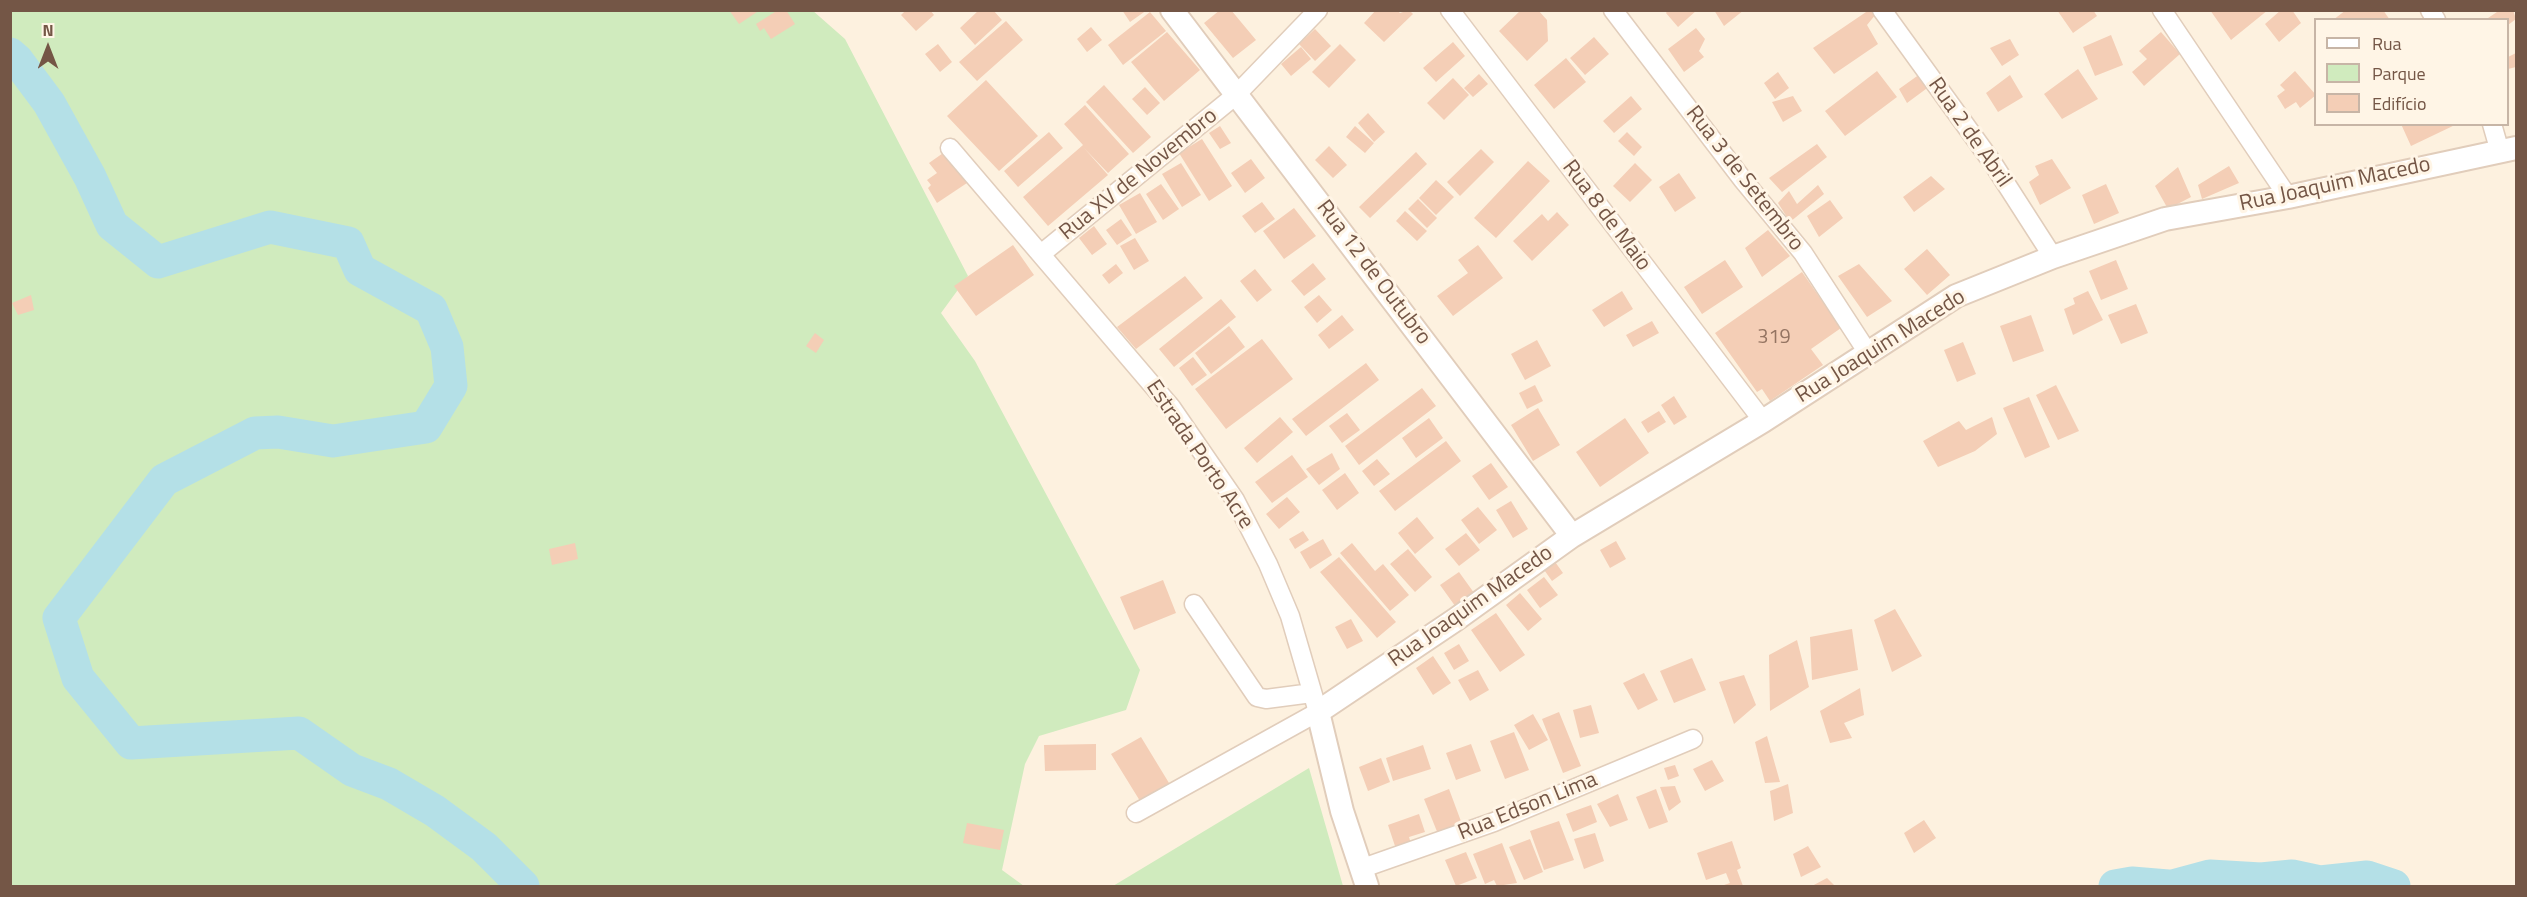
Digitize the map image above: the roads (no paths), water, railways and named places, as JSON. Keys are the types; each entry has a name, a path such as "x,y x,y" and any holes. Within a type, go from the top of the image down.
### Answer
{"street":[{"name":"Rua 12 de Outubro","path":"1172,10 1572,536"},
{"name":"Rua XV de Novembro","path":"1041,254 1236,95 1318,10"},
{"name":"Rua 8 de Maio","path":"1450,10 1763,422"},
{"name":"Rua 3 de Setembro","path":"1614,10 1743,180 1803,253 1868,353"},
{"name":"Rua 2 de Abril","path":"1882,10 1992,162 2054,257"},
{"path":"2162,10 2289,196"},
{"path":"2493,126 2508,150"},
{"name":"Estrada Porto Acre","path":"950,148 1171,407 1235,500 1268,564 1290,616 1315,702 1337,791 1364,878"},
{"name":"Rua Joaquim Macedo","path":"1315,702 1455,620 1572,536 1763,422 1956,296 2054,257 2165,219 2289,196 2394,172 2508,150"},
{"path":"1194,604 1257,697 1315,702"},
{"path":"1136,813 1315,702"},
{"name":"Rua Edson Lima","path":"1364,878 1693,739"}],"waterway":[{"path":"10,54 49,103 90,177 112,225 158,262 270,227 348,243 360,270 431,309 447,347 451,386 426,427 333,441 278,432 255,433 164,480 59,618 78,678 131,743 299,733 352,770 389,784 435,811 484,847 523,886"},
{"path":"2173,886 2210,876 2261,879 2292,876 2320,882 2367,877 2394,886"},
{"path":"2115,886 2132,883 2168,886"}]}
